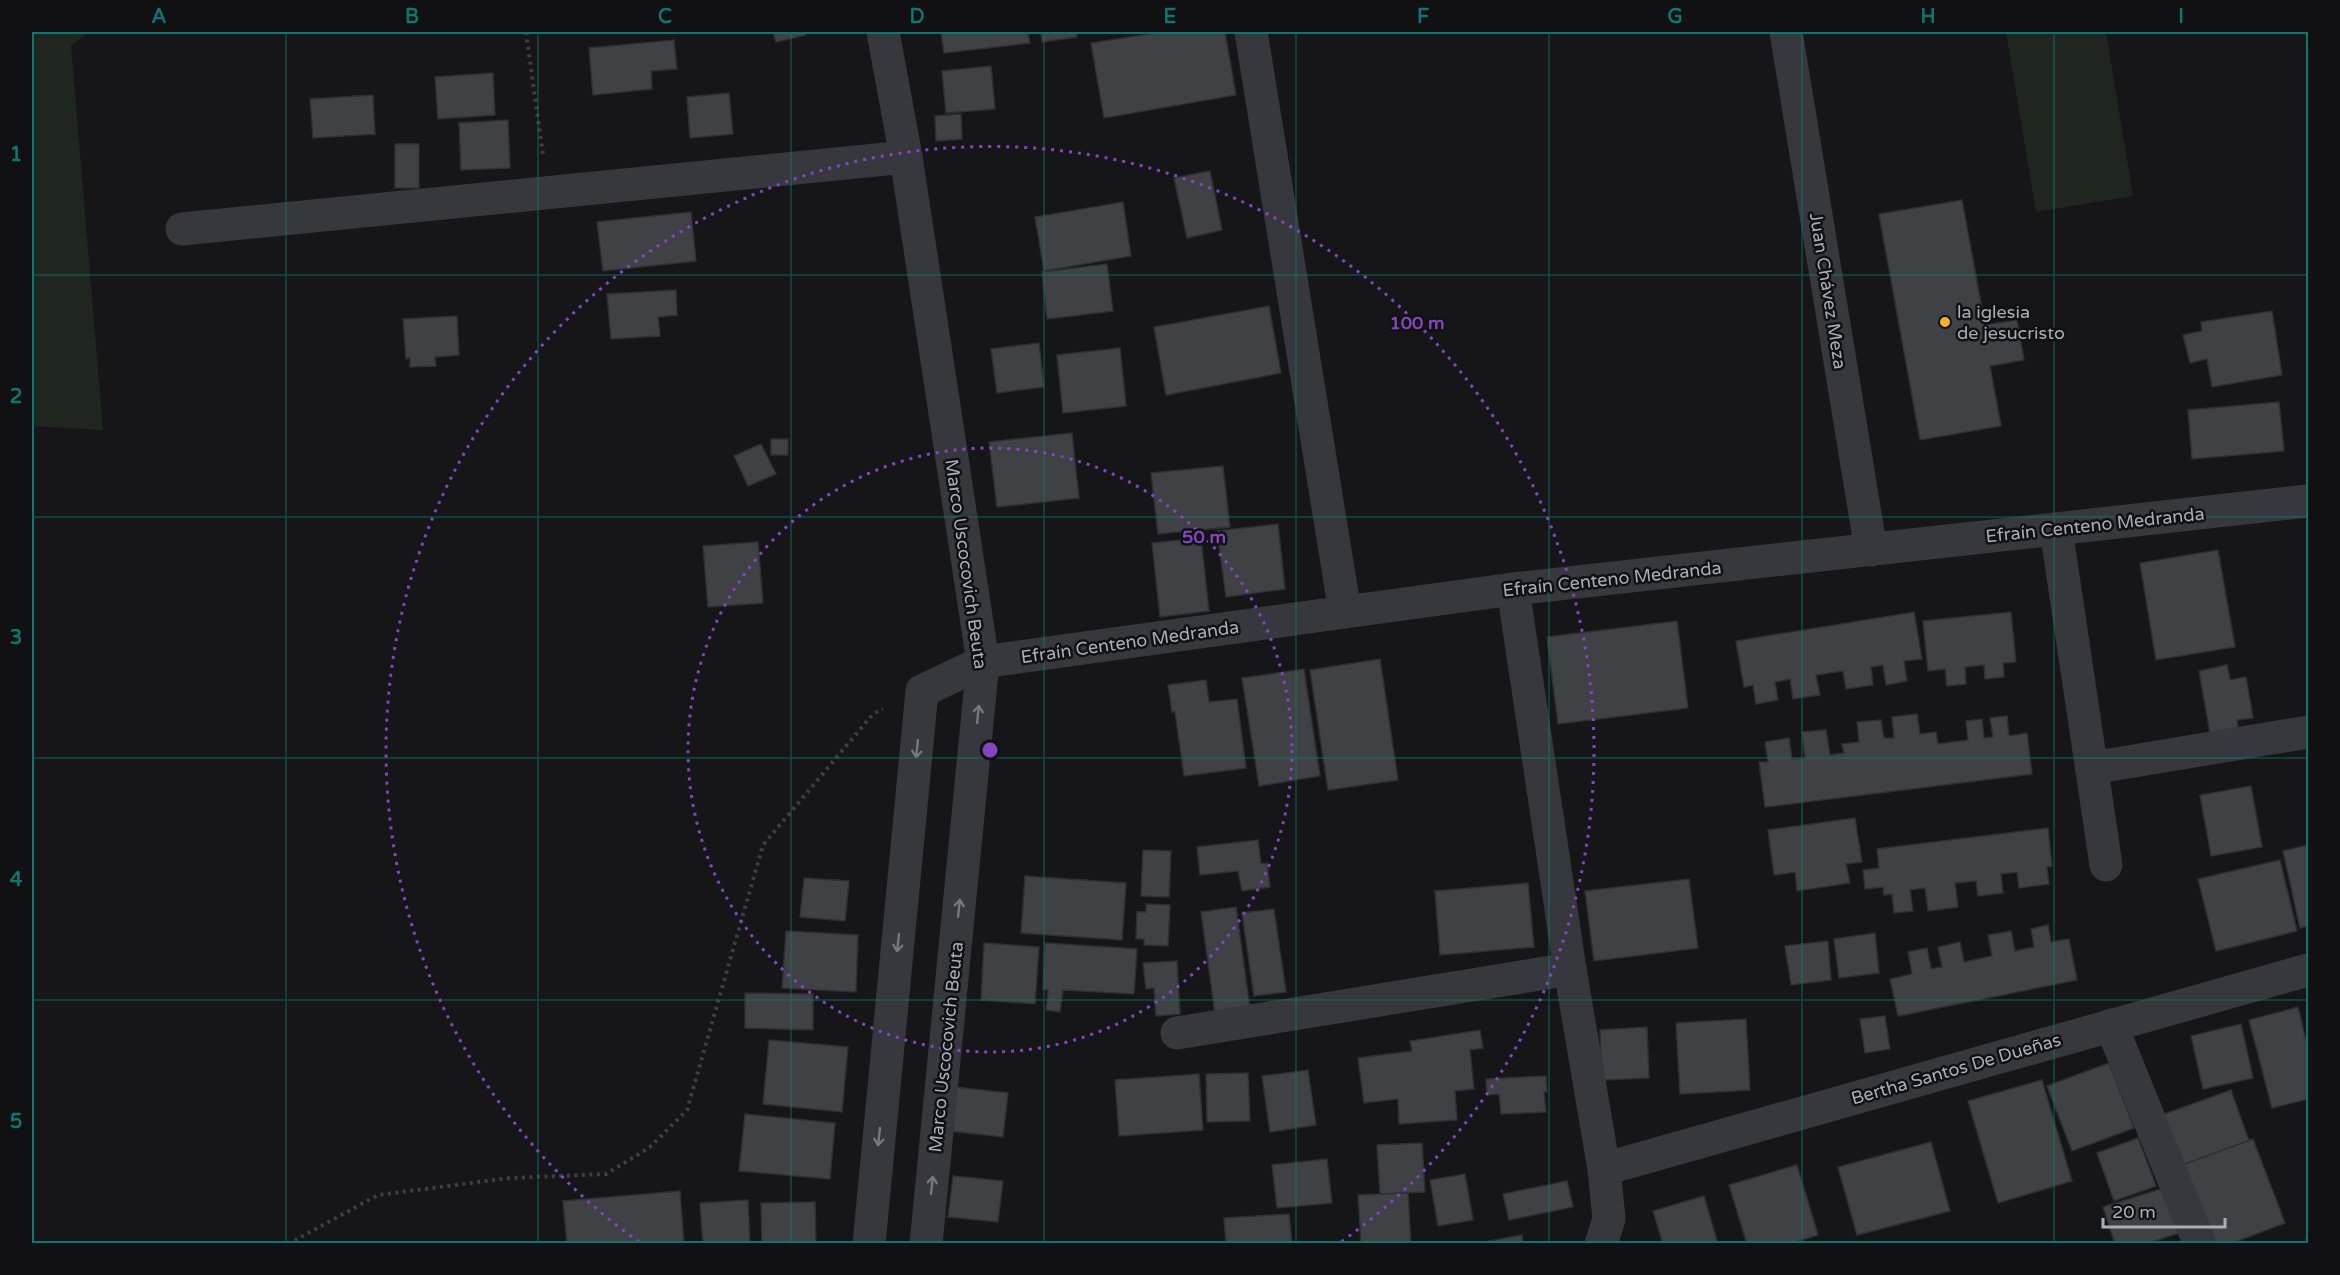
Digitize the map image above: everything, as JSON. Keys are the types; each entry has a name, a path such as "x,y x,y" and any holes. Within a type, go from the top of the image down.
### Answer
{"street":[{"name":"Marco Uscocovich Beuta","path":"883,32 906,157 983,662 926,1244"},
{"path":"1251,32 1345,612"},
{"name":"Juan Chávez Meza","path":"1786,32 1871,550"},
{"path":"182,229 906,157"},
{"name":"Efraín Centeno Medranda","path":"922,691 983,662 1345,612 1513,589 2308,501"},
{"path":"2056,529 2106,865"},
{"path":"1513,589 1570,969 1604,1169 1609,1219 1601,1244"},
{"path":"869,1244 922,691"},
{"path":"2092,768 2308,732"},
{"path":"1177,1033 1570,969"},
{"name":"Bertha Santos De Dueñas","path":"1604,1169 2308,970"},
{"path":"2111,1025 2200,1244"}],"path":[{"path":"526,32 549,194"},
{"path":"288,1244 378,1195 510,1178 606,1174 649,1148 687,1110 763,844 873,714 922,691"}],"shaded area":[{"path":"32,32 88,32 71,46 103,430 32,426"},
{"path":"2006,32 2106,32 2133,196 2036,212"}],"building":[{"path":"773,32 806,32 806,35 776,42"},
{"path":"941,32 1028,32 1030,43 944,53"},
{"path":"1041,32 1076,32 1077,37 1042,42"},
{"path":"1162,32 1225,32 1236,95 1104,118 1091,43"},
{"path":"674,40 677,69 651,71 652,89 593,95 589,48"},
{"path":"991,66 995,109 946,113 942,71"},
{"path":"493,73 495,115 438,119 435,77"},
{"path":"729,93 733,134 690,138 687,97"},
{"path":"373,95 375,134 313,138 310,99"},
{"path":"961,114 962,139 936,141 935,116"},
{"path":"508,120 510,168 461,170 459,123"},
{"path":"395,144 419,144 419,188 395,188"},
{"path":"1210,171 1222,230 1187,238 1174,178"},
{"path":"1962,200 1985,325 2017,320 2024,360 1990,366 2001,426 1920,440 1879,214"},
{"path":"1123,202 1131,256 1044,271 1035,217"},
{"path":"691,212 696,261 603,271 597,222"},
{"path":"1107,264 1113,311 1047,319 1042,272"},
{"path":"676,290 677,315 658,317 660,336 611,339 607,294"},
{"path":"1269,306 1281,373 1166,395 1154,327"},
{"path":"2272,311 2282,375 2212,387 2207,359 2190,363 2183,335 2202,331 2201,322"},
{"path":"457,316 459,355 435,357 436,366 410,367 410,358 406,359 403,319"},
{"path":"1039,343 1044,387 997,393 991,349"},
{"path":"1120,348 1126,406 1063,413 1057,355"},
{"path":"2279,402 2284,451 2192,459 2188,410"},
{"path":"1072,433 1079,498 997,507 989,442"},
{"path":"771,439 788,439 788,455 771,455"},
{"path":"761,444 776,474 748,486 734,456"},
{"path":"1223,466 1230,527 1158,534 1151,473"},
{"path":"1278,524 1285,589 1226,597 1217,531"},
{"path":"1201,538 1209,611 1160,617 1152,543"},
{"path":"758,542 763,603 708,607 703,546"},
{"path":"2218,550 2235,647 2156,660 2140,563"},
{"path":"1914,612 1922,659 1904,661 1907,681 1886,685 1883,665 1871,667 1873,685 1846,689 1843,671 1816,675 1820,695 1793,699 1790,679 1775,682 1778,700 1756,704 1753,685 1744,687 1736,641"},
{"path":"2011,612 2016,662 2003,663 2004,677 1985,679 1984,665 1965,667 1966,684 1947,686 1945,669 1928,671 1923,621"},
{"path":"1677,621 1688,708 1558,724 1547,637"},
{"path":"1380,659 1398,780 1328,790 1310,670"},
{"path":"2227,665 2230,680 2246,677 2253,718 2237,720 2238,728 2210,733 2199,671"},
{"path":"1304,669 1320,776 1259,786 1242,678"},
{"path":"1206,680 1209,702 1237,699 1246,768 1184,776 1175,712 1172,712 1168,685"},
{"path":"1917,714 1920,734 1936,732 1938,744 1968,740 1966,721 1982,719 1984,738 1993,737 1990,718 2007,716 2009,736 2027,733 2032,774 1765,807 1759,762 1768,762 1765,742 1789,738 1792,759 1805,758 1802,732 1826,730 1830,755 1844,753 1842,744 1859,742 1857,722 1881,720 1884,738 1894,738 1892,717"},
{"path":"2251,786 2262,847 2211,856 2200,795"},
{"path":"1855,818 1862,862 1846,864 1850,883 1797,891 1795,872 1774,875 1768,830"},
{"path":"2048,828 2052,866 2047,867 2049,884 2019,888 2017,872 2001,874 2003,893 1978,896 1976,881 1955,883 1958,907 1928,911 1925,888 1910,890 1913,911 1894,913 1892,894 1884,895 1883,887 1865,889 1863,870 1879,868 1877,849"},
{"path":"1258,840 1261,864 1267,863 1270,887 1242,891 1238,871 1200,875 1197,847"},
{"path":"2308,845 2308,926 2300,928 2283,851"},
{"path":"1143,850 1171,851 1169,897 1141,896"},
{"path":"2280,860 2297,931 2216,951 2198,879"},
{"path":"1025,876 1126,883 1122,940 1021,933"},
{"path":"804,878 849,881 845,921 800,917"},
{"path":"1689,879 1698,948 1594,961 1585,891"},
{"path":"1528,883 1534,947 1440,955 1435,891"},
{"path":"1146,904 1170,905 1168,946 1144,945 1144,939 1136,939 1137,912 1146,912"},
{"path":"1236,907 1250,1009 1215,1014 1201,912"},
{"path":"1274,909 1286,992 1254,996 1242,913"},
{"path":"2048,925 2051,942 2069,939 2077,980 1898,1016 1890,979 1912,974 1908,952 1927,948 1931,969 1942,967 1938,947 1960,942 1964,962 1992,956 1988,935 2011,931 2015,951 2034,947 2031,929"},
{"path":"786,931 858,935 856,992 782,988"},
{"path":"1875,933 1879,973 1839,978 1834,939"},
{"path":"1828,941 1831,980 1791,985 1785,946"},
{"path":"984,943 1039,947 1035,1004 981,1000"},
{"path":"1045,943 1137,949 1134,994 1063,990 1060,1012 1046,1010 1048,990 1043,989"},
{"path":"1177,961 1180,1014 1156,1016 1154,988 1146,989 1143,963"},
{"path":"745,993 813,994 813,1030 745,1028"},
{"path":"2298,1007 2308,1049 2308,1099 2272,1108 2249,1020"},
{"path":"1885,1016 1890,1049 1865,1053 1860,1019"},
{"path":"1746,1019 1750,1090 1680,1094 1676,1023"},
{"path":"2241,1024 2253,1078 2203,1089 2191,1036"},
{"path":"1647,1027 1649,1078 1602,1080 1600,1030"},
{"path":"1480,1030 1483,1048 1470,1050 1474,1089 1455,1091 1457,1120 1399,1124 1398,1099 1364,1103 1358,1058 1412,1051 1410,1041"},
{"path":"769,1040 848,1047 842,1112 763,1104"},
{"path":"2109,1063 2134,1128 2072,1151 2047,1086"},
{"path":"1308,1070 1316,1125 1270,1132 1262,1076"},
{"path":"1248,1073 1250,1121 1207,1122 1206,1074"},
{"path":"1199,1074 1203,1130 1119,1136 1115,1080"},
{"path":"1546,1076 1547,1092 1544,1092 1546,1112 1501,1114 1499,1094 1487,1095 1486,1079"},
{"path":"2042,1080 2072,1181 1998,1203 1968,1101"},
{"path":"954,1087 1008,1093 1003,1137 949,1131"},
{"path":"2231,1090 2249,1141 2177,1167 2159,1116"},
{"path":"745,1114 835,1123 830,1179 739,1171"},
{"path":"2138,1138 2156,1186 2114,1201 2097,1153"},
{"path":"2253,1139 2285,1223 2230,1244 2205,1244 2177,1167"},
{"path":"1931,1142 1950,1211 1857,1235 1838,1167"},
{"path":"1422,1143 1425,1192 1380,1194 1377,1145"},
{"path":"1327,1159 1332,1203 1277,1208 1272,1165"},
{"path":"1797,1165 1818,1235 1789,1244 1747,1244 1729,1185"},
{"path":"1465,1174 1473,1220 1438,1226 1430,1180"},
{"path":"953,1176 1003,1181 998,1222 948,1217"},
{"path":"1567,1181 1573,1207 1509,1220 1503,1194"},
{"path":"2167,1187 2182,1232 2146,1244 2115,1244 2103,1207"},
{"path":"680,1191 684,1244 567,1244 563,1201"},
{"path":"1408,1193 1411,1244 1361,1244 1358,1195"},
{"path":"1704,1196 1718,1244 1663,1244 1653,1211"},
{"path":"748,1200 750,1244 703,1244 700,1203"},
{"path":"815,1202 816,1242 762,1243 761,1203"},
{"path":"1289,1214 1292,1244 1226,1244 1224,1218"},
{"path":"1522,1235 1523,1244 1473,1244"}],"place":[{"name":"la iglesia de jesucristo","path":"1945,322"}]}
